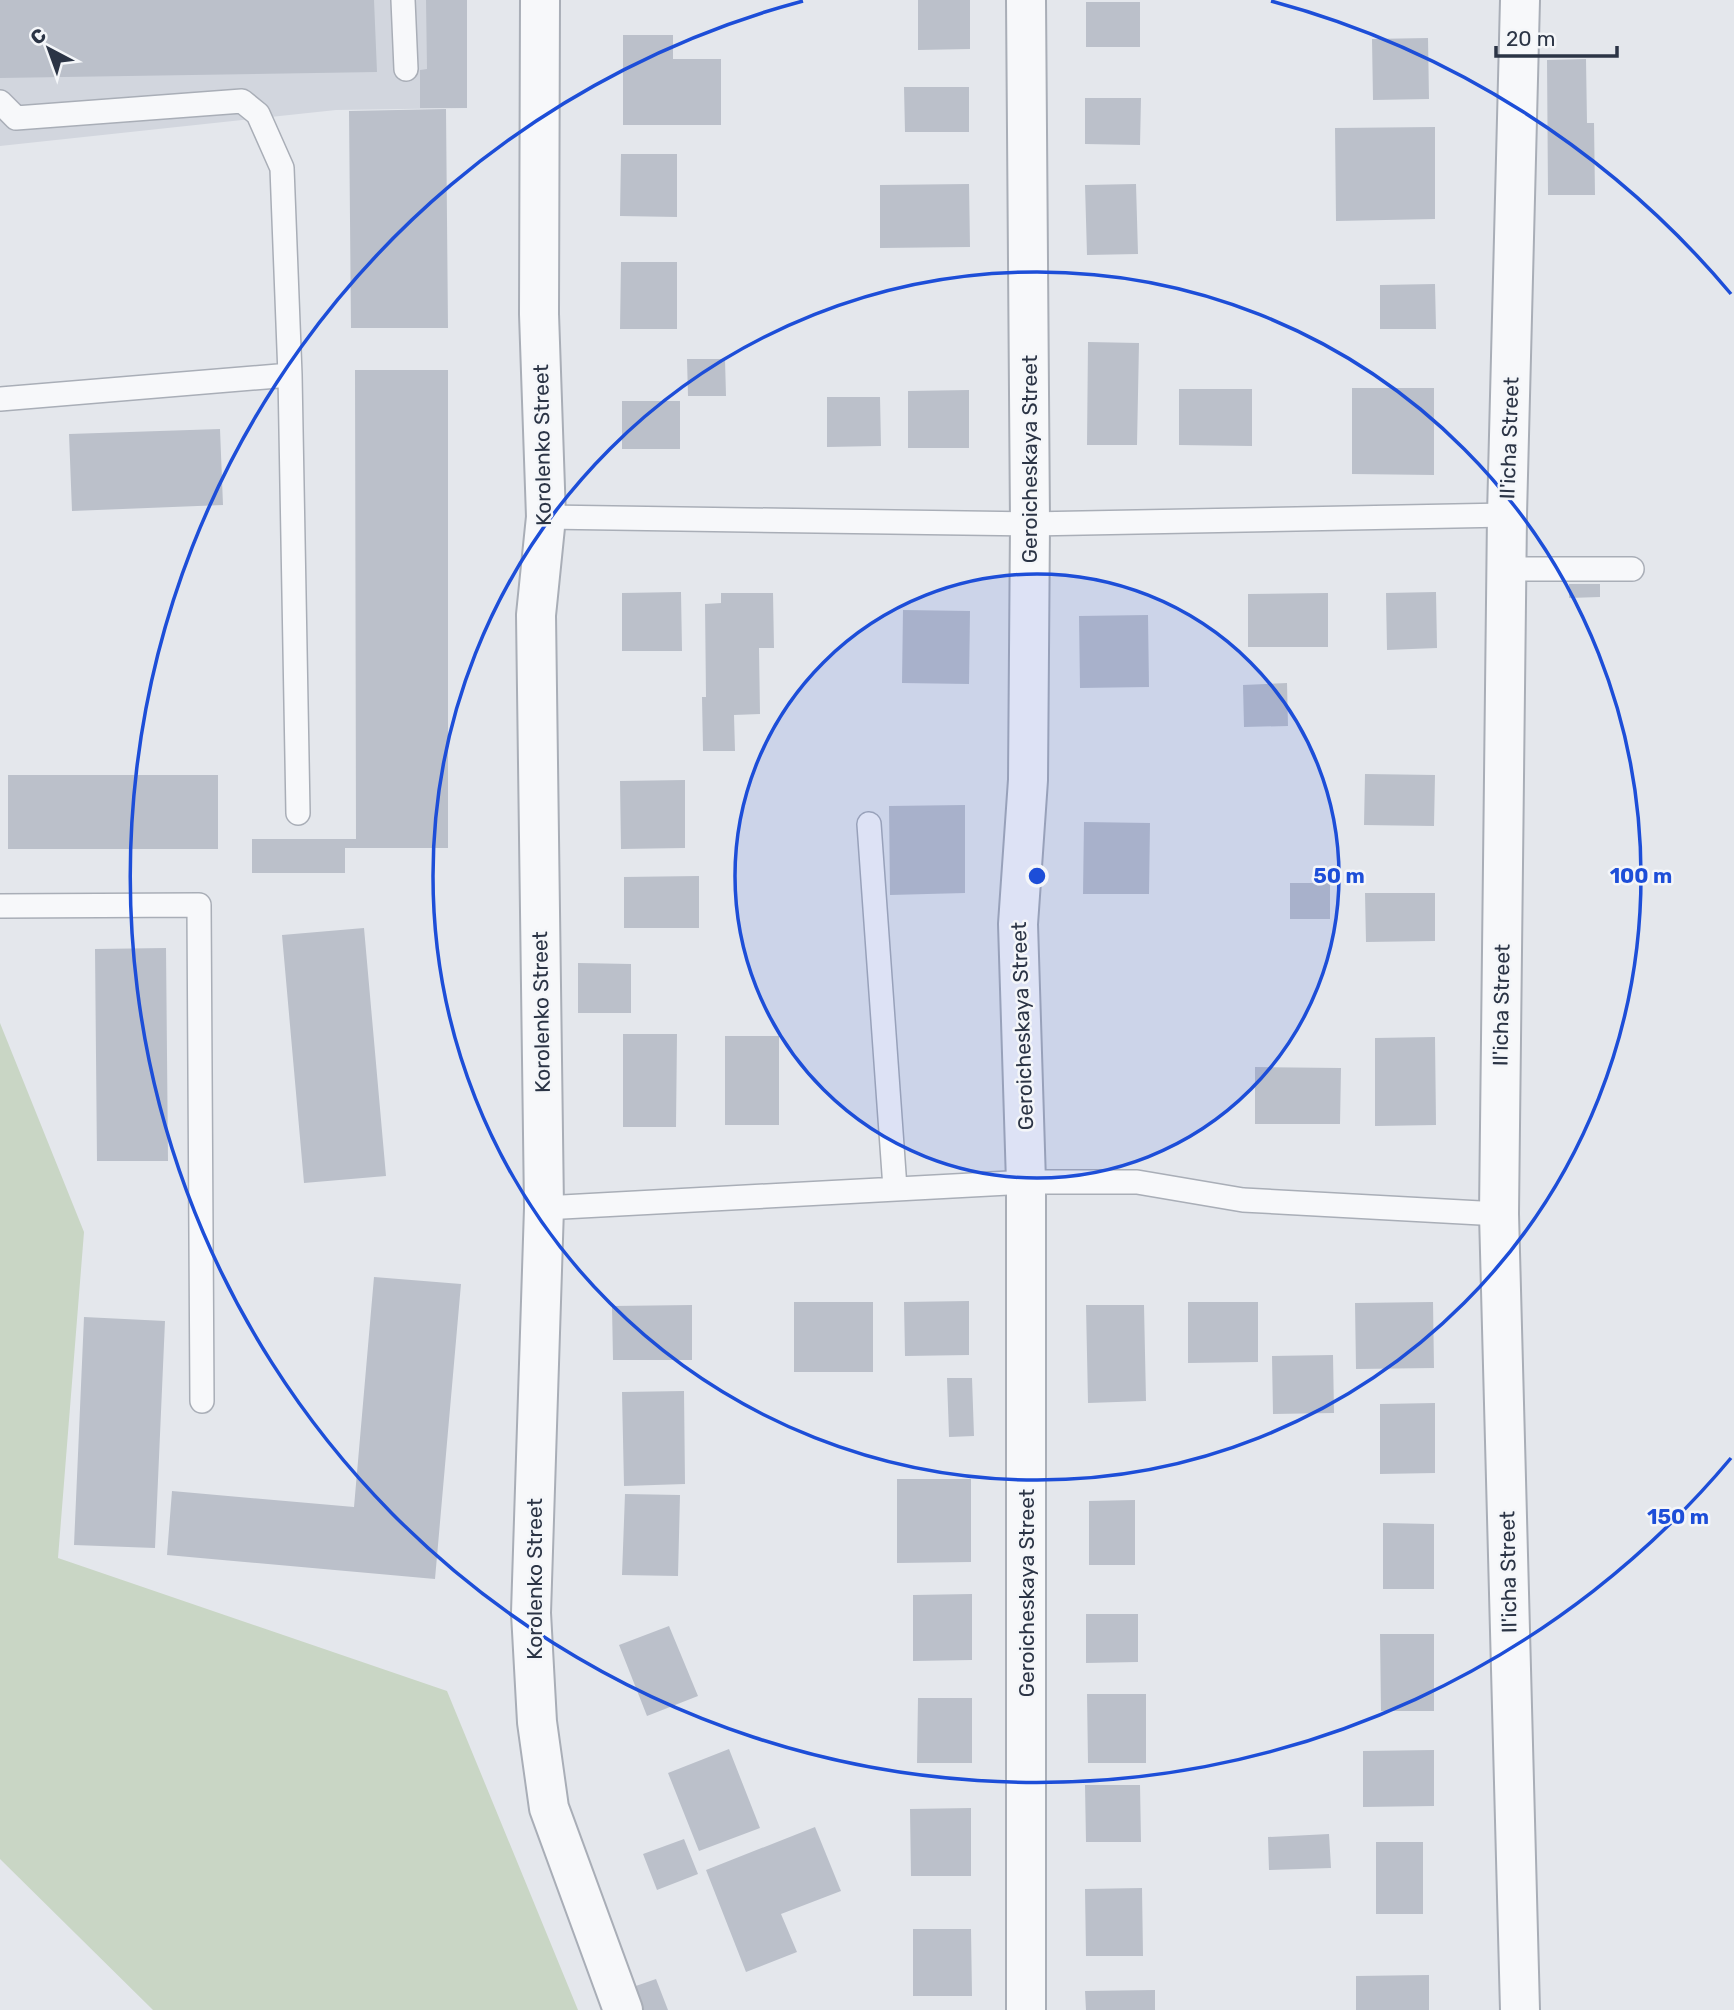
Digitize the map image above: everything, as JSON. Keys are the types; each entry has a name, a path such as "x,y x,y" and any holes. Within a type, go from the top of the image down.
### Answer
{"street":[{"name":"Korolenko Street","path":"540,0 539,314 546,517 536,615 544,1208 531,1614 537,1722 549,1808 623,2010"},
{"name":"Geroicheskaya Street","path":"1026,0 1030,524 1028,780 1017,924 1026,1182 1026,2010"},
{"name":"Il'icha Street","path":"1520,0 1506,569 1499,1214 1520,2010"}],"lane":[{"path":"403,0 406,69"},
{"path":"0,102 16,118 242,101 258,114 282,169 290,375 298,813"},
{"path":"0,399 290,375"},
{"path":"546,517 1030,524 1507,516"},
{"path":"1506,569 1632,569"},
{"path":"869,824 895,1188"},
{"path":"0,906 199,905 202,1401"},
{"path":"544,1208 1026,1182 1137,1182 1243,1200 1499,1214"}],"shaded area":[{"path":"0,0 467,0 467,108 336,110 0,146"}],"green space":[{"path":"0,1023 84,1232 58,1558 447,1691 578,2010 153,2010 0,1859"}],"building":[{"path":"0,0 374,0 377,72 0,78"},
{"path":"426,0 467,0 467,108 420,108 420,70 427,69"},
{"path":"918,0 970,0 970,49 918,50"},
{"path":"1086,2 1140,2 1140,47 1086,47"},
{"path":"623,35 673,35 673,59 721,59 721,125 623,125"},
{"path":"1428,38 1429,99 1373,100 1372,39"},
{"path":"1586,59 1587,123 1594,123 1595,195 1548,195 1547,60"},
{"path":"904,87 969,87 969,132 905,132"},
{"path":"1085,98 1141,98 1140,145 1085,144"},
{"path":"446,109 448,328 351,328 349,111"},
{"path":"1435,127 1435,219 1336,221 1335,128"},
{"path":"621,154 677,154 677,217 620,216"},
{"path":"969,184 970,247 880,248 880,185"},
{"path":"1136,184 1138,254 1087,255 1085,185"},
{"path":"621,262 677,262 677,329 620,329"},
{"path":"1435,284 1436,329 1380,329 1380,285"},
{"path":"1088,342 1139,343 1137,445 1087,445"},
{"path":"687,359 725,359 726,396 688,396"},
{"path":"355,370 448,370 448,848 345,848 345,873 252,873 252,839 356,839"},
{"path":"1352,388 1434,388 1434,475 1352,474"},
{"path":"1179,389 1252,389 1252,446 1179,445"},
{"path":"969,390 969,448 908,448 908,391"},
{"path":"827,397 880,397 881,446 827,447"},
{"path":"622,401 680,401 680,449 622,449"},
{"path":"220,429 223,505 72,511 69,434"},
{"path":"1569,584 1600,584 1600,597 1569,598"},
{"path":"681,592 682,651 622,651 622,593"},
{"path":"1436,592 1437,648 1387,650 1386,593"},
{"path":"721,593 773,593 774,648 759,648 760,714 734,715 735,751 703,751 702,697 706,697 705,604 721,603"},
{"path":"1328,593 1328,647 1248,647 1248,594"},
{"path":"903,610 970,611 969,684 902,683"},
{"path":"1148,615 1149,687 1080,688 1079,616"},
{"path":"1287,683 1288,726 1244,727 1243,685"},
{"path":"1365,774 1435,775 1434,826 1364,825"},
{"path":"8,775 218,775 218,849 8,849"},
{"path":"685,780 685,848 621,849 620,781"},
{"path":"965,805 965,893 890,895 889,806"},
{"path":"1084,822 1150,823 1149,894 1083,894"},
{"path":"699,876 699,928 624,928 624,877"},
{"path":"1290,883 1330,883 1330,919 1290,919"},
{"path":"1365,893 1435,893 1435,941 1366,942"},
{"path":"364,928 386,1176 304,1183 282,935"},
{"path":"166,948 168,1161 97,1161 95,949"},
{"path":"578,963 631,964 631,1013 578,1013"},
{"path":"623,1034 677,1034 676,1127 623,1127"},
{"path":"725,1036 779,1036 779,1125 725,1125"},
{"path":"1435,1037 1436,1125 1375,1126 1375,1038"},
{"path":"1255,1067 1341,1068 1340,1124 1255,1124"},
{"path":"374,1277 461,1284 435,1579 167,1555 172,1491 354,1507"},
{"path":"969,1301 969,1355 905,1356 904,1302"},
{"path":"794,1302 873,1302 873,1372 794,1372"},
{"path":"1188,1302 1258,1302 1258,1362 1188,1363"},
{"path":"1433,1302 1434,1368 1356,1369 1355,1303"},
{"path":"692,1305 692,1360 613,1360 612,1306"},
{"path":"1086,1305 1144,1305 1146,1401 1088,1403"},
{"path":"84,1317 165,1321 155,1548 74,1545"},
{"path":"1333,1355 1334,1413 1273,1414 1272,1356"},
{"path":"947,1378 972,1378 974,1436 949,1437"},
{"path":"684,1391 685,1484 624,1486 622,1392"},
{"path":"1435,1403 1435,1473 1380,1474 1380,1404"},
{"path":"897,1479 971,1479 971,1562 897,1563"},
{"path":"625,1494 680,1495 678,1576 622,1575"},
{"path":"1135,1500 1135,1565 1089,1565 1089,1501"},
{"path":"1383,1523 1434,1524 1434,1589 1383,1589"},
{"path":"972,1594 972,1660 913,1661 913,1595"},
{"path":"1086,1614 1138,1614 1138,1662 1086,1663"},
{"path":"669,1626 698,1696 647,1716 619,1645"},
{"path":"1380,1634 1434,1634 1434,1711 1381,1711"},
{"path":"1087,1694 1146,1694 1146,1763 1088,1763"},
{"path":"918,1698 972,1698 972,1763 917,1763"},
{"path":"729,1749 760,1828 699,1851 668,1773"},
{"path":"1434,1750 1434,1806 1363,1807 1363,1751"},
{"path":"1085,1785 1140,1785 1141,1842 1086,1842"},
{"path":"971,1808 971,1876 911,1876 910,1809"},
{"path":"815,1827 841,1891 781,1914 797,1952 746,1972 706,1870"},
{"path":"1329,1834 1331,1868 1269,1870 1268,1837"},
{"path":"684,1839 698,1874 657,1890 643,1854"},
{"path":"1376,1842 1423,1842 1423,1914 1376,1914"},
{"path":"1142,1888 1143,1956 1086,1956 1085,1889"},
{"path":"913,1929 971,1929 972,1996 913,1996"},
{"path":"1429,1975 1429,2010 1356,2010 1356,1976"},
{"path":"656,1979 668,2010 639,2010 630,1988"},
{"path":"1155,1990 1155,2010 1086,2010 1085,1991"}]}
